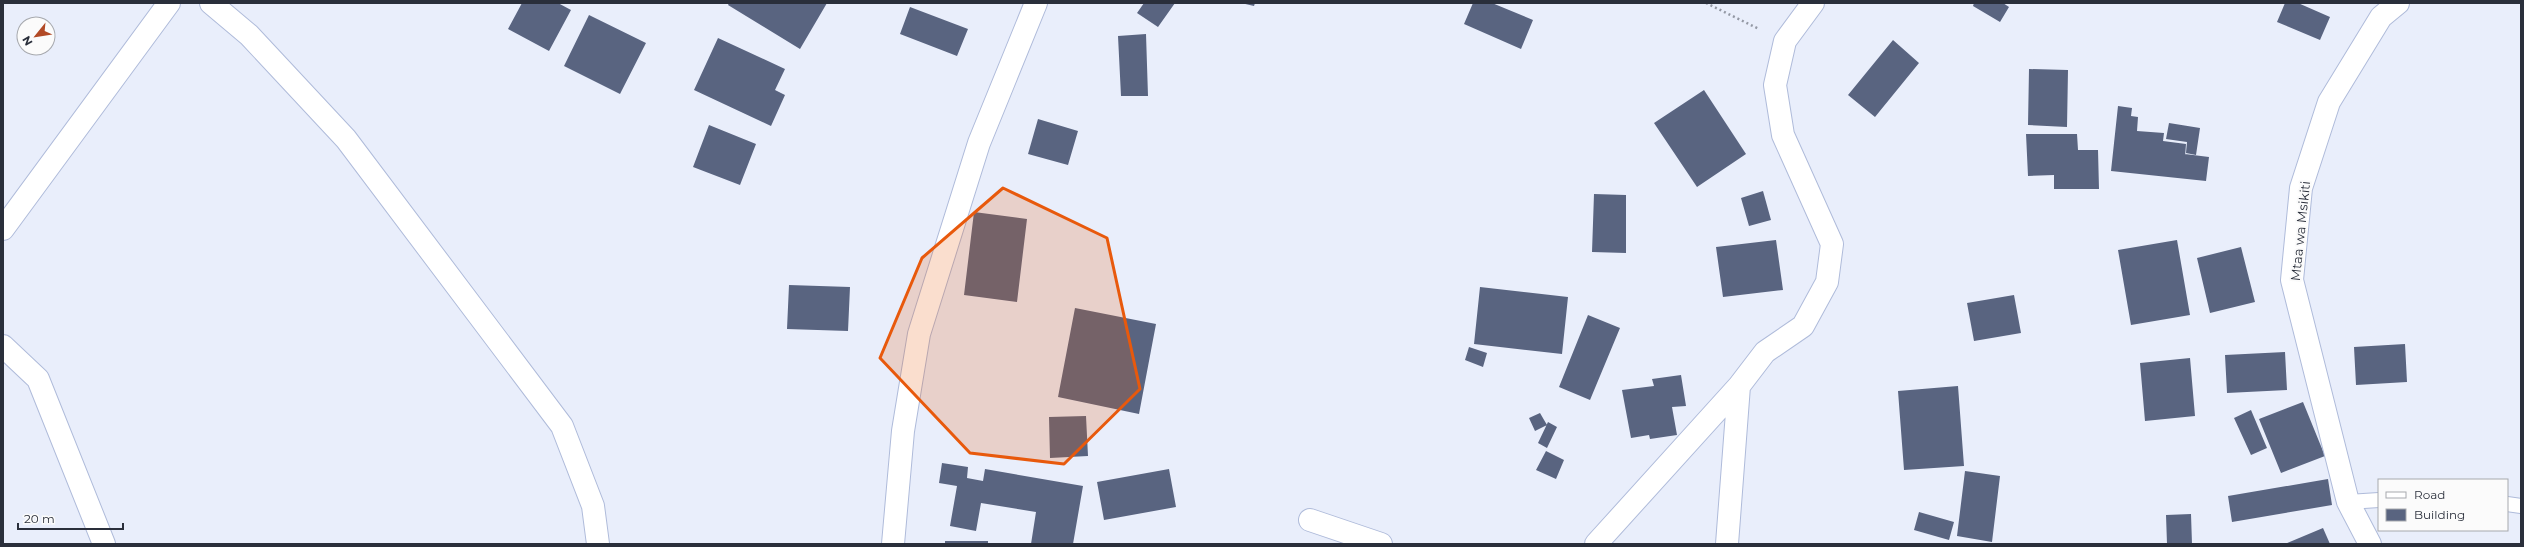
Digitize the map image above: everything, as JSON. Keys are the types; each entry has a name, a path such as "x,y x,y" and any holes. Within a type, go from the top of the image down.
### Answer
{"street":[{"path":"3,229 169,3"},
{"path":"211,3 249,35 346,139 562,426 593,506 598,544"},
{"path":"893,544 903,431 919,334 979,143 1036,3"},
{"path":"1596,544 1739,386 1765,352 1803,326 1827,282 1832,244 1783,135 1775,85 1785,41 1813,3"},
{"name":"Mtaa wa Msikiti","path":"2370,544 2348,502 2292,280 2301,188 2328,102 2381,17 2398,3"},
{"path":"3,346 38,379 104,544"},
{"path":"1727,544 1739,386"},
{"path":"1310,520 1381,544"}],"lane":[{"path":"2348,502 2378,500"},
{"path":"2508,504 2521,506"}],"path":[{"path":"1706,3 1785,41"}],"highlighted area":[{"path":"1003,188 1107,238 1140,389 1064,464 970,453 880,358 922,258"}],"building":[{"path":"522,3 558,3 571,10 549,51 508,29"},
{"path":"729,3 827,3 800,49 728,5"},
{"path":"1144,3 1175,3 1158,27 1137,13"},
{"path":"1241,3 1255,3 1254,6"},
{"path":"1473,3 1492,3 1533,20 1521,49 1464,24"},
{"path":"1974,3 2003,3 2009,7 2000,22 1973,6"},
{"path":"2285,3 2298,3 2330,17 2320,40 2277,22"},
{"path":"910,7 968,29 957,56 900,34"},
{"path":"589,15 646,43 620,94 564,66"},
{"path":"1146,34 1148,96 1121,96 1118,36"},
{"path":"718,38 785,69 775,90 785,95 771,126 694,90"},
{"path":"1893,40 1919,63 1875,117 1848,95"},
{"path":"2029,69 2068,70 2067,127 2028,125"},
{"path":"1704,90 1746,154 1697,187 1654,123"},
{"path":"2118,106 2132,108 2131,116 2138,117 2137,131 2164,133 2163,141 2186,144 2185,154 2209,157 2206,181 2111,171"},
{"path":"1038,119 1078,131 1068,165 1028,154"},
{"path":"2169,123 2200,128 2196,155 2186,153 2187,142 2166,139"},
{"path":"709,125 756,144 740,185 693,167"},
{"path":"2026,134 2077,134 2078,150 2098,150 2099,189 2054,189 2054,175 2028,176"},
{"path":"1763,191 1771,220 1749,226 1741,198"},
{"path":"1594,194 1626,195 1626,253 1592,252"},
{"path":"974,212 1027,219 1017,302 964,295"},
{"path":"1776,240 1783,290 1723,297 1716,247"},
{"path":"2177,240 2190,315 2131,325 2118,250"},
{"path":"2241,247 2255,302 2210,313 2197,258"},
{"path":"789,285 850,287 848,331 787,329"},
{"path":"1480,287 1568,297 1562,354 1474,344"},
{"path":"2014,295 2021,333 1974,341 1967,303"},
{"path":"1075,308 1156,324 1139,414 1058,397"},
{"path":"1588,315 1620,328 1590,400 1559,387"},
{"path":"2405,344 2407,382 2356,385 2354,347"},
{"path":"1469,347 1487,353 1483,367 1465,360"},
{"path":"2285,352 2287,390 2227,393 2225,355"},
{"path":"2190,358 2195,416 2145,421 2140,363"},
{"path":"1681,375 1686,406 1672,407 1677,435 1650,439 1649,435 1631,438 1622,390 1654,386 1652,379"},
{"path":"1958,386 1964,466 1904,470 1898,391"},
{"path":"2303,402 2325,456 2281,473 2259,419"},
{"path":"2251,410 2267,448 2251,455 2234,418"},
{"path":"1540,413 1547,425 1535,431 1529,418"},
{"path":"1086,416 1088,456 1050,458 1049,417"},
{"path":"1548,422 1557,427 1547,448 1538,443"},
{"path":"1546,451 1564,460 1556,479 1536,470"},
{"path":"942,463 968,467 967,478 983,481 985,469 1083,486 1073,544 1031,544 1036,512 981,503 976,531 950,526 957,486 939,483"},
{"path":"1169,469 1176,507 1104,520 1097,482"},
{"path":"1965,471 2000,476 1992,542 1957,536"},
{"path":"2328,479 2332,505 2232,522 2228,496"},
{"path":"1919,512 1954,522 1949,540 1914,530"},
{"path":"2191,514 2192,544 2167,544 2166,515"},
{"path":"2323,528 2330,544 2285,544"},
{"path":"945,541 988,541 988,544 945,544"}]}
